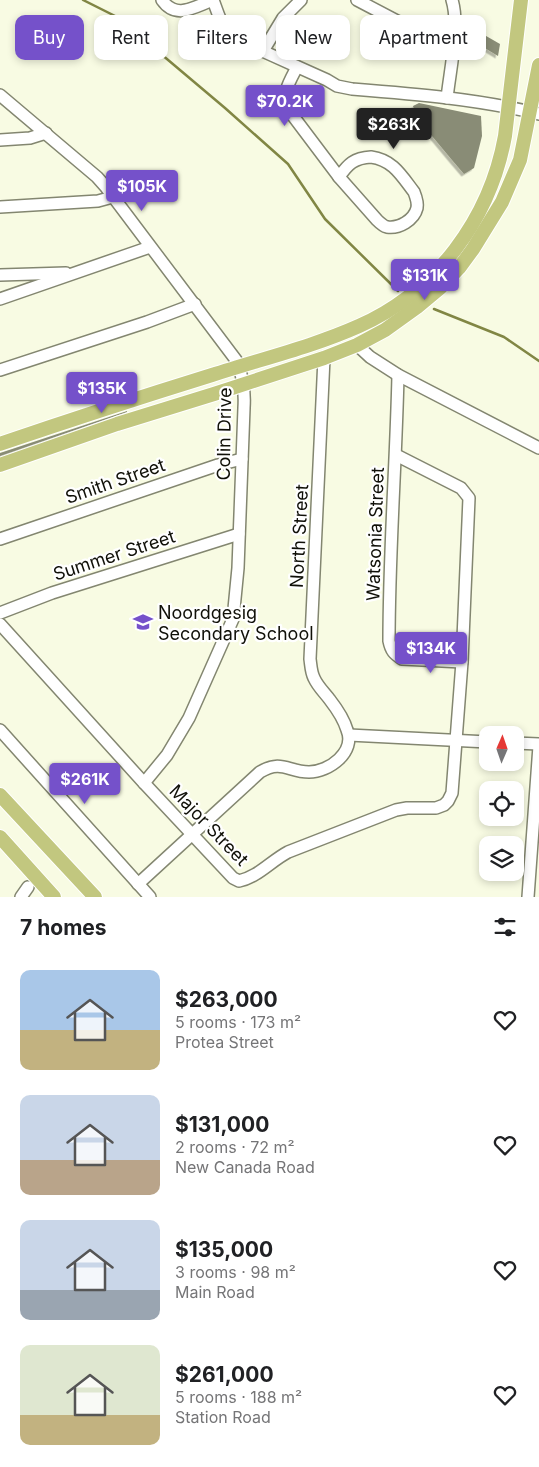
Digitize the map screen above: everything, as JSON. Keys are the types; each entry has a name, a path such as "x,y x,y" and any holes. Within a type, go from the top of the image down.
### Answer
{"main road":[{"path":"0,444 123,402 341,334 378,317 427,281 446,262 470,229 486,200 495,178 501,158 509,107 522,0"},
{"path":"0,465 117,424 324,358 357,345 385,330 418,307 441,287 467,258 502,202 520,160 534,113 539,65"},
{"path":"0,796 95,897"},
{"path":"0,837 54,897"}],"street":[{"path":"162,0 168,8 180,12 213,0 219,15"},
{"path":"266,48 283,18 301,0"},
{"path":"357,0 386,15"},
{"path":"452,0 454,15"},
{"path":"266,52 343,88 448,98 509,107 534,113"},
{"path":"448,98 452,60"},
{"path":"297,66 286,90 285,104 339,177 384,226 390,228 398,226 409,220 417,208 414,192 390,163 383,159 371,157 355,160 348,165 339,177"},
{"name":"Colin Drive","path":"0,95 96,177 113,195 236,360 243,385 240,534 236,604 233,619 189,718 167,755 144,783"},
{"path":"0,140 30,138 46,133"},
{"path":"0,207 98,201 113,195"},
{"path":"0,299 150,246"},
{"path":"0,275 77,272"},
{"path":"0,370 138,325 195,304"},
{"path":"357,345 370,357 398,375 539,448"},
{"name":"North Street","path":"324,358 310,659 314,679 342,718 349,735"},
{"name":"Watsonia Street","path":"398,375 389,593 390,648 394,654 402,659 462,662"},
{"path":"396,455 461,488 469,502 457,741"},
{"name":"Smith Street","path":"0,538 218,465 242,459"},
{"name":"Summer Street","path":"0,613 52,593 240,534"},
{"name":"Major Street","path":"0,624 232,878 239,881 253,877 276,858 288,852 396,810 436,808 444,805 452,793 457,741"},
{"path":"0,730 150,897"},
{"path":"138,884 260,772 268,767 280,766 310,772 322,769 343,756 348,748 349,735 479,742"},
{"path":"524,744 539,745 528,897"},
{"path":"20,897 28,887"}],"building":[{"path":"486,36 500,44 498,56 486,49"},
{"path":"419,103 481,116 482,136 474,168 464,174 452,160 417,118 413,106"},
{"path":"127,412 0,456 0,453"}],"waterway":[{"path":"83,0 135,26 161,54 288,164 325,219 398,291"},
{"path":"434,309 504,337 539,361"}],"place":[{"name":"Noordgesig Secondary School","path":"143,622"}]}
